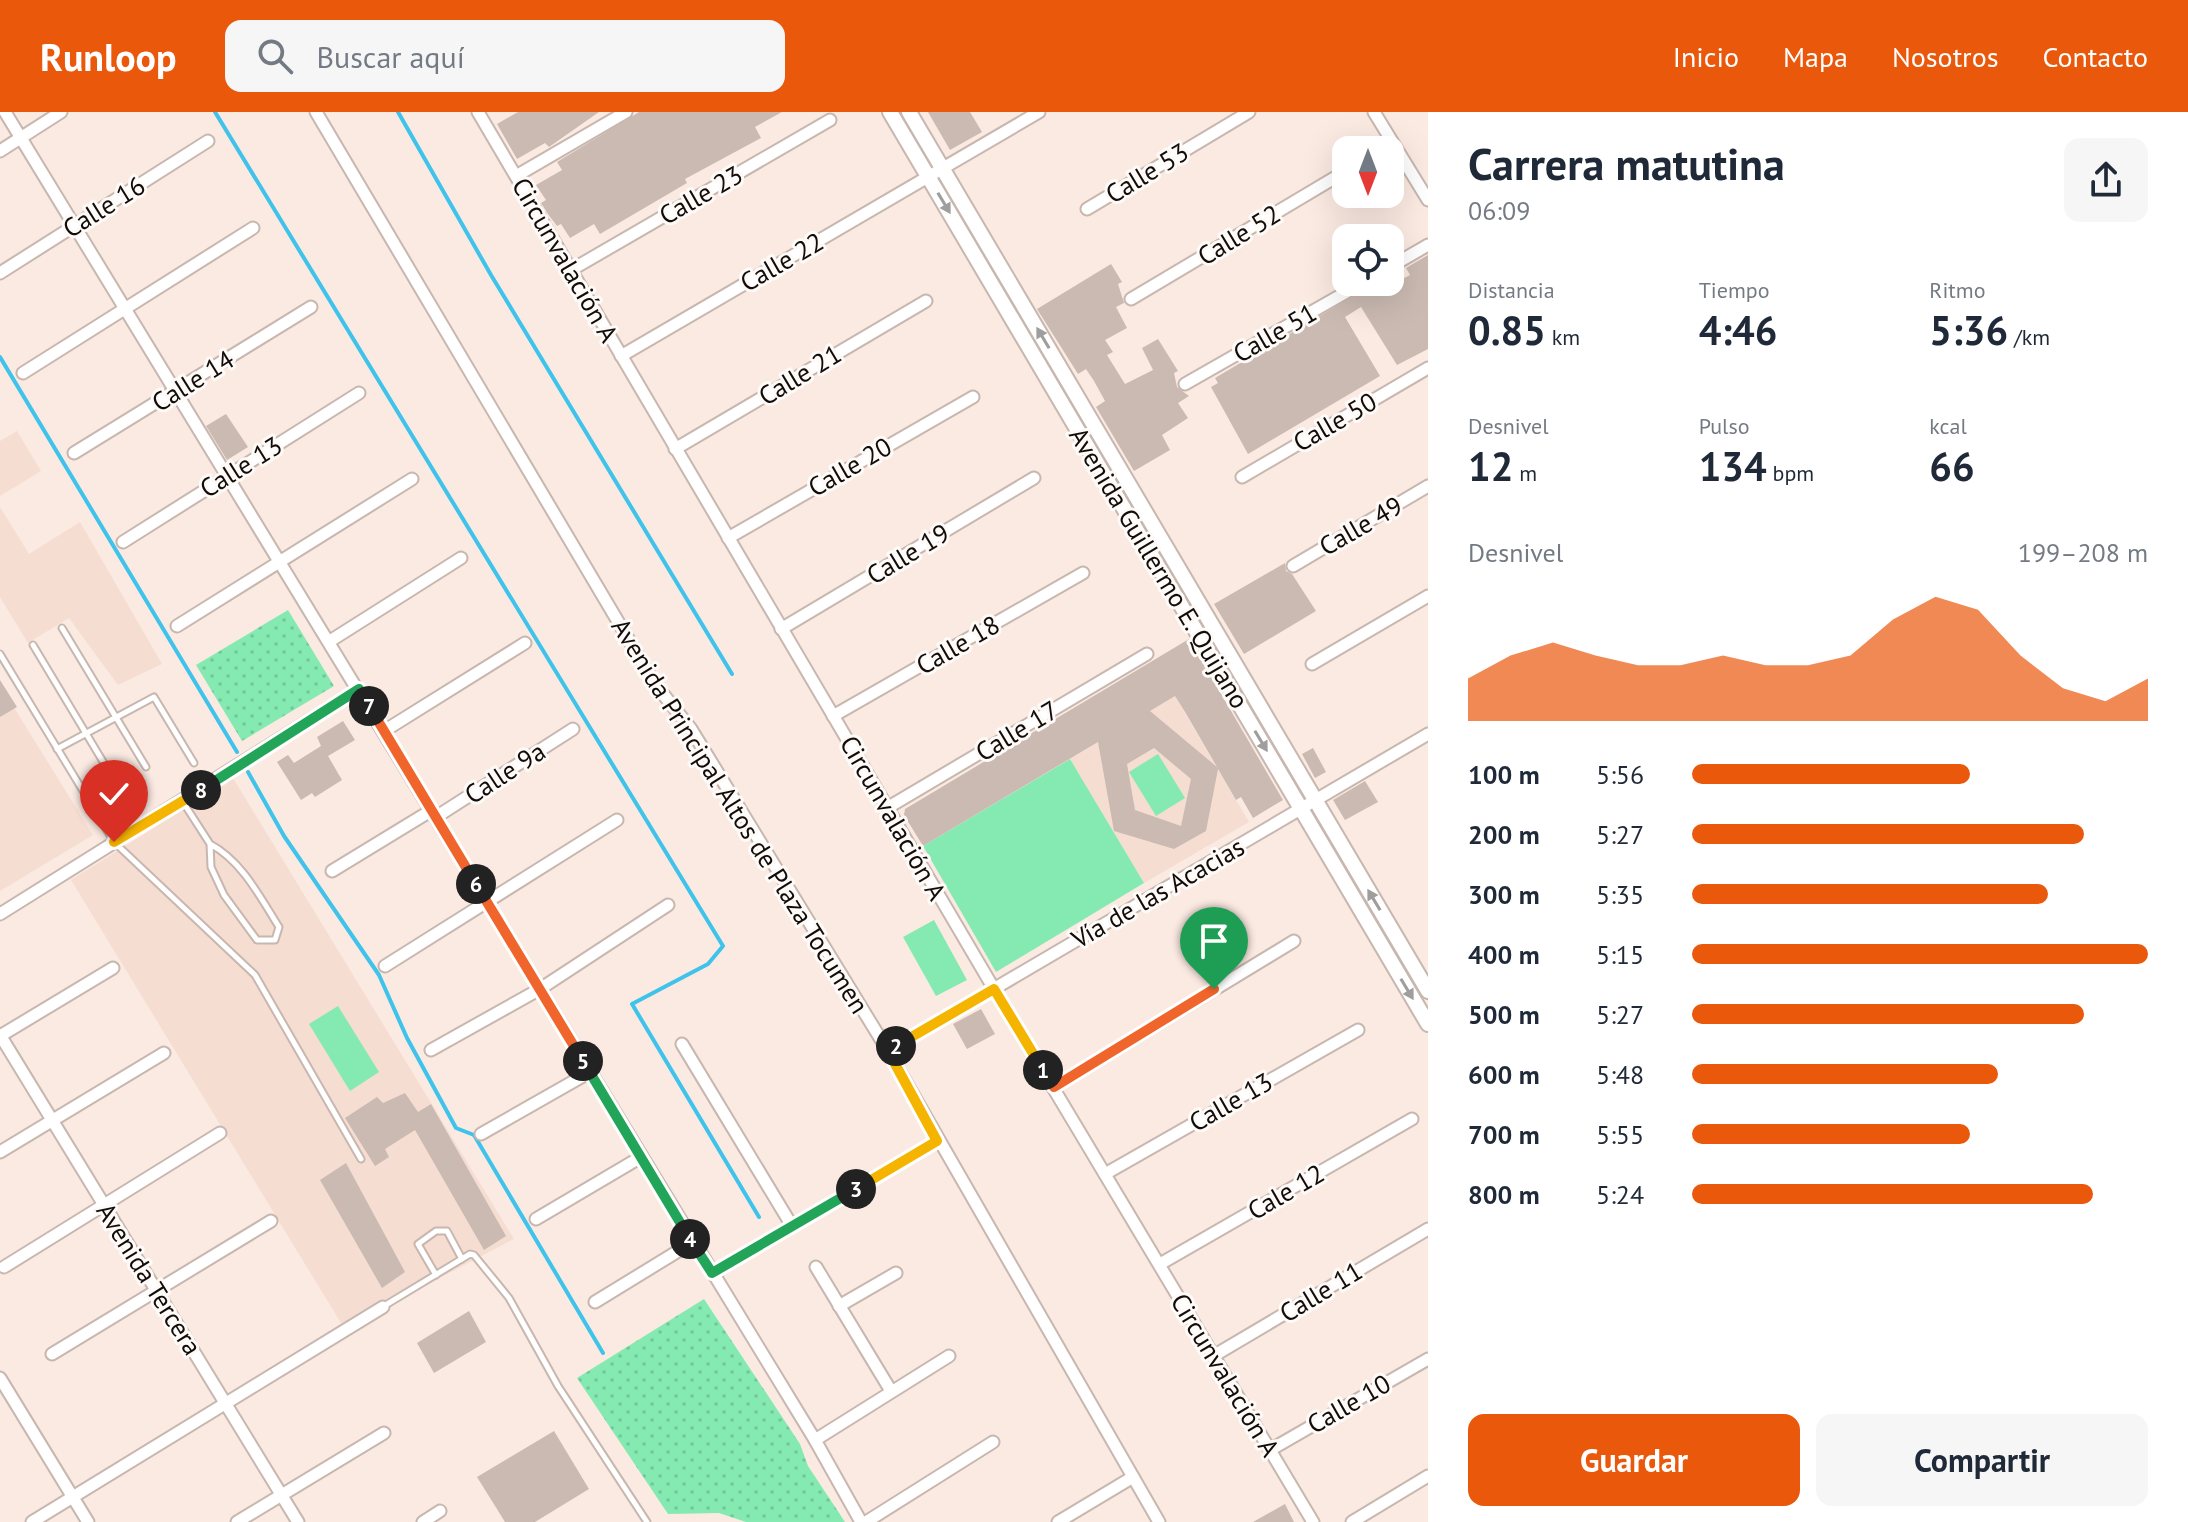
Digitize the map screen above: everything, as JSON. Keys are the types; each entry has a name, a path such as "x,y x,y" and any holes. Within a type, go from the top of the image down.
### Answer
{"street":[{"path":"5,112 864,1522 993,1442"},
{"path":"0,151 61,112"},
{"name":"Avenida Principal Altos de Plaza Tocumen","path":"316,112 655,684 691,729 888,1051 937,1141 1159,1522"},
{"name":"Circunvalación A","path":"478,112 994,989 1313,1522"},
{"path":"516,176 626,112"},
{"name":"Avenida Guillermo E. Quijano","path":"890,112 1428,1024"},
{"name":"Avenida Guillermo E. Quijano","path":"909,112 1428,991"},
{"name":"Calle 22","path":"621,356 1039,112"},
{"name":"Calle 53","path":"1087,209 1249,112"},
{"path":"1374,112 1388,136"},
{"name":"Calle 23","path":"571,270 830,120"},
{"name":"Calle 16","path":"0,273 208,141"},
{"path":"1404,162 1428,200"},
{"name":"Calle 52","path":"1131,299 1332,179"},
{"path":"23,373 253,228"},
{"path":"1404,259 1428,245"},
{"name":"Calle 51","path":"1185,384 1339,296"},
{"name":"Calle 21","path":"675,449 926,301"},
{"name":"Calle 14","path":"74,453 311,307"},
{"path":"1044,373 1059,365"},
{"name":"Calle 50","path":"1242,477 1428,368"},
{"name":"Calle 13","path":"123,542 359,393"},
{"name":"Calle 20","path":"728,538 973,397"},
{"name":"Calle 19","path":"781,629 1034,478"},
{"path":"177,626 412,479"},
{"name":"Calle 49","path":"1293,566 1428,486"},
{"path":"330,641 461,558"},
{"name":"Calle 18","path":"833,716 1083,573"},
{"path":"1168,583 1182,575"},
{"path":"1312,664 1428,596"},
{"path":"384,731 525,643"},
{"name":"Calle 17","path":"887,808 1147,654"},
{"path":"0,914 359,689"},
{"name":"Calle 9a","path":"332,871 573,729"},
{"name":"Vía de las Acacias","path":"888,1051 1428,734"},
{"path":"385,966 617,820"},
{"path":"431,1050 540,989 668,905"},
{"path":"1054,1087 1294,941"},
{"path":"1391,962 1405,953"},
{"path":"0,1036 113,968"},
{"name":"Calle 13","path":"1105,1174 1358,1030"},
{"name":"Avenida Tercera","path":"0,1036 298,1522"},
{"path":"682,1044 792,1226"},
{"path":"0,1152 164,1053"},
{"path":"481,1134 590,1072"},
{"name":"Cale 12","path":"1160,1264 1412,1119"},
{"path":"4,1267 105,1208 220,1133"},
{"path":"712,1273 937,1141"},
{"path":"536,1219 641,1157"},
{"path":"52,1354 158,1293 271,1221"},
{"name":"Calle 11","path":"1215,1355 1428,1229"},
{"path":"595,1302 693,1242"},
{"path":"816,1267 891,1391"},
{"path":"839,1306 896,1273"},
{"path":"32,1522 383,1307"},
{"path":"815,1440 949,1356"},
{"name":"Calle 10","path":"1270,1450 1428,1359"},
{"path":"0,1378 88,1522"},
{"path":"237,1522 384,1433"},
{"path":"1352,1522 1428,1476"},
{"path":"1058,1522 1133,1477"},
{"path":"423,1522 440,1511"}],"lane":[{"path":"62,628 146,767"},
{"path":"33,645 114,780"},
{"path":"0,654 114,842 255,975 361,1159"},
{"path":"57,749 154,697 194,763"},
{"path":"183,801 210,844 236,864 257,892 279,927 275,940 257,940 224,895 211,867 210,844"},
{"path":"436,1275 418,1244 436,1231 447,1231 462,1259"},
{"path":"383,1307 462,1259 474,1255 509,1298 558,1386 647,1522"}],"shaded area":[{"path":"17,431 41,471 0,496 0,441"},
{"path":"0,507 29,554 80,522 162,664 118,685 69,618 28,643 0,597"},
{"path":"0,685 93,835 0,891"},
{"path":"1175,696 1249,822 1144,883 1070,759"},
{"path":"233,778 514,1239 344,1328 71,880"}],"green space":[{"path":"288,610 334,686 242,741 196,665"},
{"path":"1158,754 1185,798 1156,816 1129,772"},
{"path":"1070,759 1144,883 996,972 923,846"},
{"path":"934,920 967,980 936,996 903,937"},
{"path":"338,1006 379,1072 350,1091 309,1024"},
{"path":"704,1299 800,1444 808,1466 845,1522 746,1522 719,1513 668,1514 577,1378"}],"building":[{"path":"518,112 599,112 549,147 545,143 517,159 497,124"},
{"path":"639,112 782,112 755,127 761,138 685,179 687,183 600,234 594,224 570,238 561,224 557,226 548,214 541,203 546,200 536,185 562,170 557,162"},
{"path":"928,112 970,112 982,132 950,150"},
{"path":"1428,255 1428,349 1397,365 1361,307 1345,317 1380,376 1248,454 1211,387 1218,383 1215,378 1353,296 1404,296 1404,278 1410,275 1406,268"},
{"path":"1111,264 1122,282 1118,284 1124,303 1116,307 1127,328 1105,340 1113,352 1107,355 1125,384 1153,370 1142,348 1158,339 1178,371 1174,373 1177,387 1189,396 1178,403 1188,418 1162,435 1170,450 1134,471 1096,407 1105,401 1094,381 1086,369 1078,374 1037,309"},
{"path":"226,414 248,447 227,460 206,426"},
{"path":"1285,563 1286,571 1292,574 1316,611 1244,654 1214,604"},
{"path":"1189,639 1283,800 1253,818 1241,797 1236,800 1218,769 1206,831 1174,849 1114,831 1098,742 923,846 904,815 905,809","holes":["1175,696 1185,712 1217,767 1150,711","1154,748 1191,779 1181,826 1135,810 1127,764"]},
{"path":"0,680 17,707 0,717"},
{"path":"343,721 355,740 328,756 342,780 315,797 312,793 301,800 277,762 288,755 294,763 321,746 317,737"},
{"path":"1313,748 1326,772 1315,778 1302,754"},
{"path":"1365,781 1378,802 1345,820 1333,800"},
{"path":"981,1009 995,1034 967,1049 953,1024"},
{"path":"405,1093 418,1112 431,1104 506,1236 484,1250 415,1130 385,1149 389,1157 375,1166 345,1118 377,1097 383,1103"},
{"path":"346,1163 405,1272 382,1288 320,1180"},
{"path":"469,1311 486,1342 434,1373 417,1343"},
{"path":"554,1431 589,1489 535,1522 505,1522 477,1477"},
{"path":"1285,1504 1294,1522 1253,1522"}],"waterway":[{"path":"215,112 723,946 708,964 632,1004 759,1217"},
{"path":"398,112 491,275 732,674"},
{"path":"0,357 237,752"},
{"path":"248,772 284,836 379,975 407,1038 456,1128 474,1135 603,1353"}],"route":[{"path":"114,842 359,689 712,1273 937,1141 888,1051 994,989 1054,1087 1214,989"}]}
